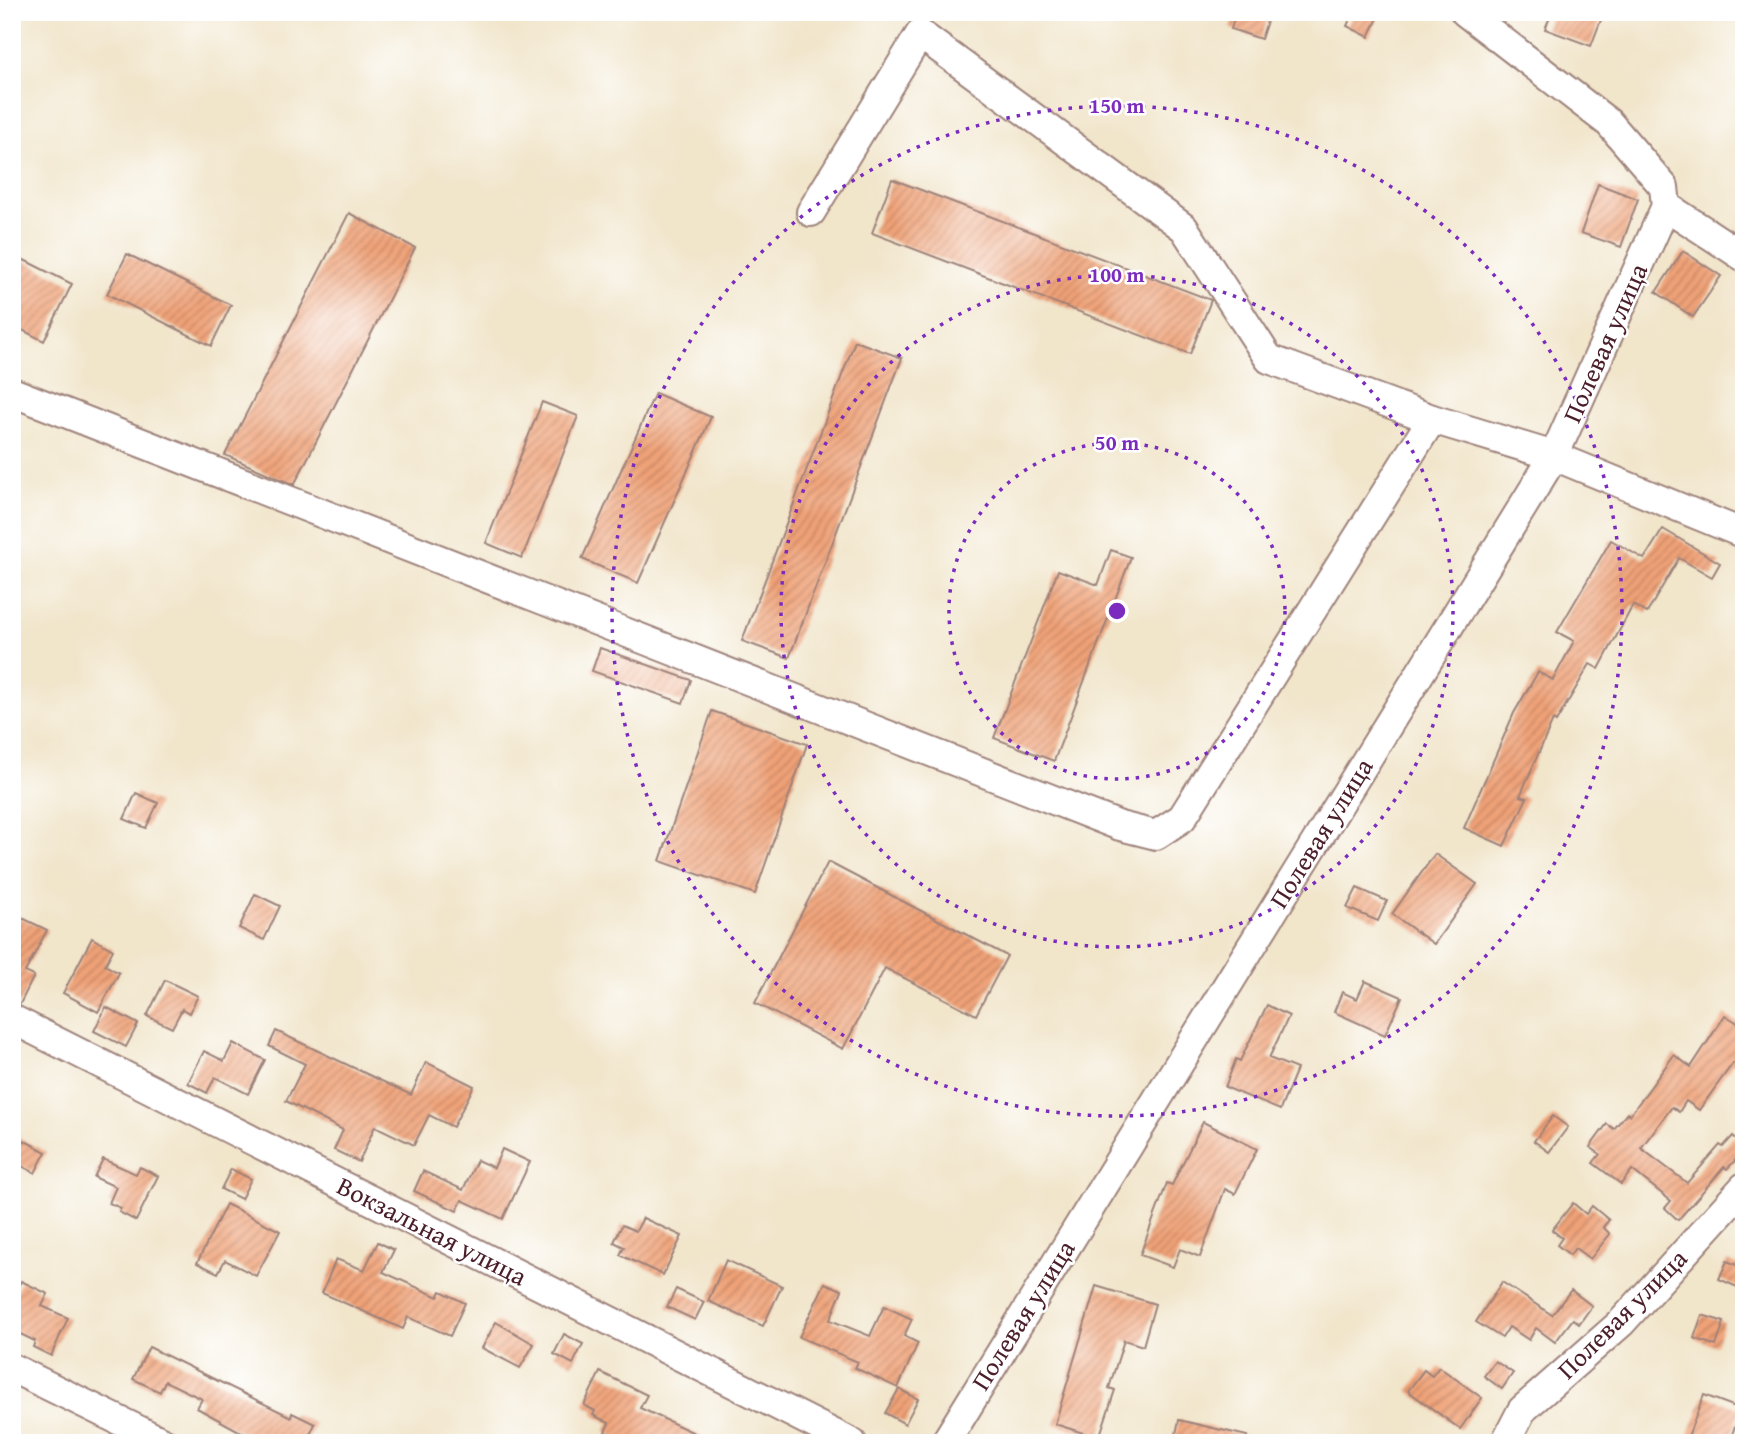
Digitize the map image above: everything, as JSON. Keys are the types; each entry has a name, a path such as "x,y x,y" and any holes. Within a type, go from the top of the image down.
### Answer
{"street":[{"path":"1465,12 1609,123 1664,187 1666,206 1744,257"},
{"path":"811,212 920,34 1184,228 1269,359 1432,419 1554,456 1744,534"},
{"name":"Полевая улица","path":"944,1443 1554,456 1666,206"},
{"path":"12,392 1120,827 1156,835 1182,818 1432,419"},
{"name":"Вокзальная улица","path":"12,1019 852,1443"},
{"name":"Полевая улица","path":"1509,1442 1522,1410 1621,1323 1744,1187"},
{"path":"12,1368 165,1443"}],"building":[{"path":"1236,12 1270,12 1261,39 1231,29"},
{"path":"1353,12 1381,12 1369,37 1347,26"},
{"path":"1552,12 1604,12 1591,46 1545,29"},
{"path":"892,179 1211,300 1190,354 872,233"},
{"path":"1598,184 1638,199 1621,247 1581,233"},
{"path":"349,213 415,248 294,485 225,455"},
{"path":"1683,251 1721,276 1693,317 1656,292"},
{"path":"12,254 72,284 44,341 12,325"},
{"path":"127,254 231,305 211,346 107,294"},
{"path":"855,341 902,358 789,658 742,641"},
{"path":"655,393 711,417 638,583 582,559"},
{"path":"542,402 578,416 522,558 486,543"},
{"path":"1663,529 1720,563 1712,577 1679,558 1647,613 1633,605 1599,669 1590,664 1556,722 1553,720 1520,796 1527,798 1504,846 1464,828 1514,713 1538,672 1553,680 1574,641 1557,632 1611,540 1644,559"},
{"path":"1111,550 1131,557 1054,761 994,738 1058,570 1098,585"},
{"path":"600,648 691,680 683,703 592,671"},
{"path":"712,711 807,744 755,894 660,861"},
{"path":"136,793 158,803 146,828 124,819"},
{"path":"1435,854 1477,884 1434,944 1392,914"},
{"path":"828,862 1007,956 976,1015 885,968 843,1049 755,1003"},
{"path":"1357,888 1387,901 1378,921 1347,908"},
{"path":"255,894 280,906 264,940 239,928"},
{"path":"12,913 47,930 25,972 34,976 20,1004 12,1003"},
{"path":"92,938 113,950 105,965 119,973 98,1012 63,993"},
{"path":"165,980 198,996 189,1013 182,1009 172,1028 147,1016"},
{"path":"1365,981 1402,997 1385,1035 1334,1012 1342,992 1357,999"},
{"path":"1267,1005 1289,1016 1269,1058 1297,1069 1280,1110 1225,1087 1236,1059 1240,1061"},
{"path":"106,1007 138,1024 126,1047 94,1031"},
{"path":"1725,1015 1744,1027 1744,1070 1733,1063 1699,1110 1686,1101 1679,1112 1672,1107 1641,1148 1687,1183 1720,1145 1723,1147 1733,1136 1744,1146 1744,1151 1727,1169 1724,1167 1678,1220 1665,1208 1671,1201 1632,1170 1621,1184 1593,1163 1600,1154 1590,1147 1607,1124 1614,1129 1627,1113 1630,1115 1674,1055 1691,1067"},
{"path":"276,1031 411,1095 426,1062 474,1086 453,1127 429,1115 414,1145 375,1126 359,1162 334,1150 343,1130 286,1101 305,1064 269,1046"},
{"path":"233,1043 265,1060 248,1094 215,1077 207,1093 188,1083 204,1051 224,1061"},
{"path":"1553,1116 1568,1127 1549,1152 1534,1141"},
{"path":"1203,1122 1257,1149 1235,1194 1225,1189 1200,1257 1180,1249 1173,1267 1140,1255 1167,1183 1172,1185"},
{"path":"12,1134 46,1152 35,1173 12,1161"},
{"path":"502,1149 530,1162 503,1219 462,1200 457,1211 414,1191 423,1171 463,1190 477,1160 494,1168"},
{"path":"103,1159 136,1174 140,1167 158,1176 136,1221 119,1212 121,1208 109,1203 116,1187 94,1177"},
{"path":"231,1169 251,1179 241,1199 221,1189"},
{"path":"1573,1203 1586,1214 1592,1206 1609,1220 1603,1227 1610,1234 1590,1259 1575,1248 1570,1255 1557,1245 1562,1238 1552,1230"},
{"path":"226,1204 280,1231 256,1276 225,1260 218,1273 197,1263"},
{"path":"643,1218 682,1236 663,1275 620,1255 624,1247 614,1242 622,1225 636,1231"},
{"path":"378,1242 394,1250 383,1272 438,1297 441,1291 465,1303 450,1336 408,1317 403,1329 322,1293 336,1259 364,1270"},
{"path":"726,1260 782,1286 763,1326 708,1301"},
{"path":"1727,1261 1744,1268 1744,1290 1719,1279"},
{"path":"21,1281 48,1294 42,1306 68,1318 51,1356 33,1347 35,1341 12,1330 12,1301"},
{"path":"1502,1282 1552,1315 1571,1290 1592,1306 1579,1324 1573,1319 1555,1342 1536,1328 1529,1340 1509,1327 1502,1338 1476,1322"},
{"path":"825,1283 842,1290 830,1320 870,1336 884,1306 912,1319 904,1336 918,1343 898,1388 855,1368 858,1362 799,1337"},
{"path":"1096,1286 1155,1304 1143,1346 1124,1340 1109,1388 1115,1390 1099,1438 1055,1424"},
{"path":"676,1289 704,1302 695,1320 667,1307"},
{"path":"1702,1315 1724,1322 1716,1346 1694,1338"},
{"path":"496,1322 534,1344 520,1368 482,1348"},
{"path":"564,1334 583,1344 573,1364 554,1354"},
{"path":"149,1347 291,1417 292,1413 315,1424 306,1443 261,1443 197,1408 202,1399 165,1381 160,1392 133,1379"},
{"path":"1495,1361 1513,1373 1502,1389 1484,1376"},
{"path":"1439,1367 1482,1398 1460,1429 1408,1391 1424,1370 1432,1376"},
{"path":"600,1372 647,1395 640,1408 716,1443 626,1443 605,1432 609,1423 593,1415 595,1411 584,1405"},
{"path":"899,1389 918,1399 905,1424 885,1413"},
{"path":"1704,1395 1741,1409 1729,1443 1697,1443 1687,1439"},
{"path":"1179,1420 1247,1436 1246,1443 1174,1443"}]}
